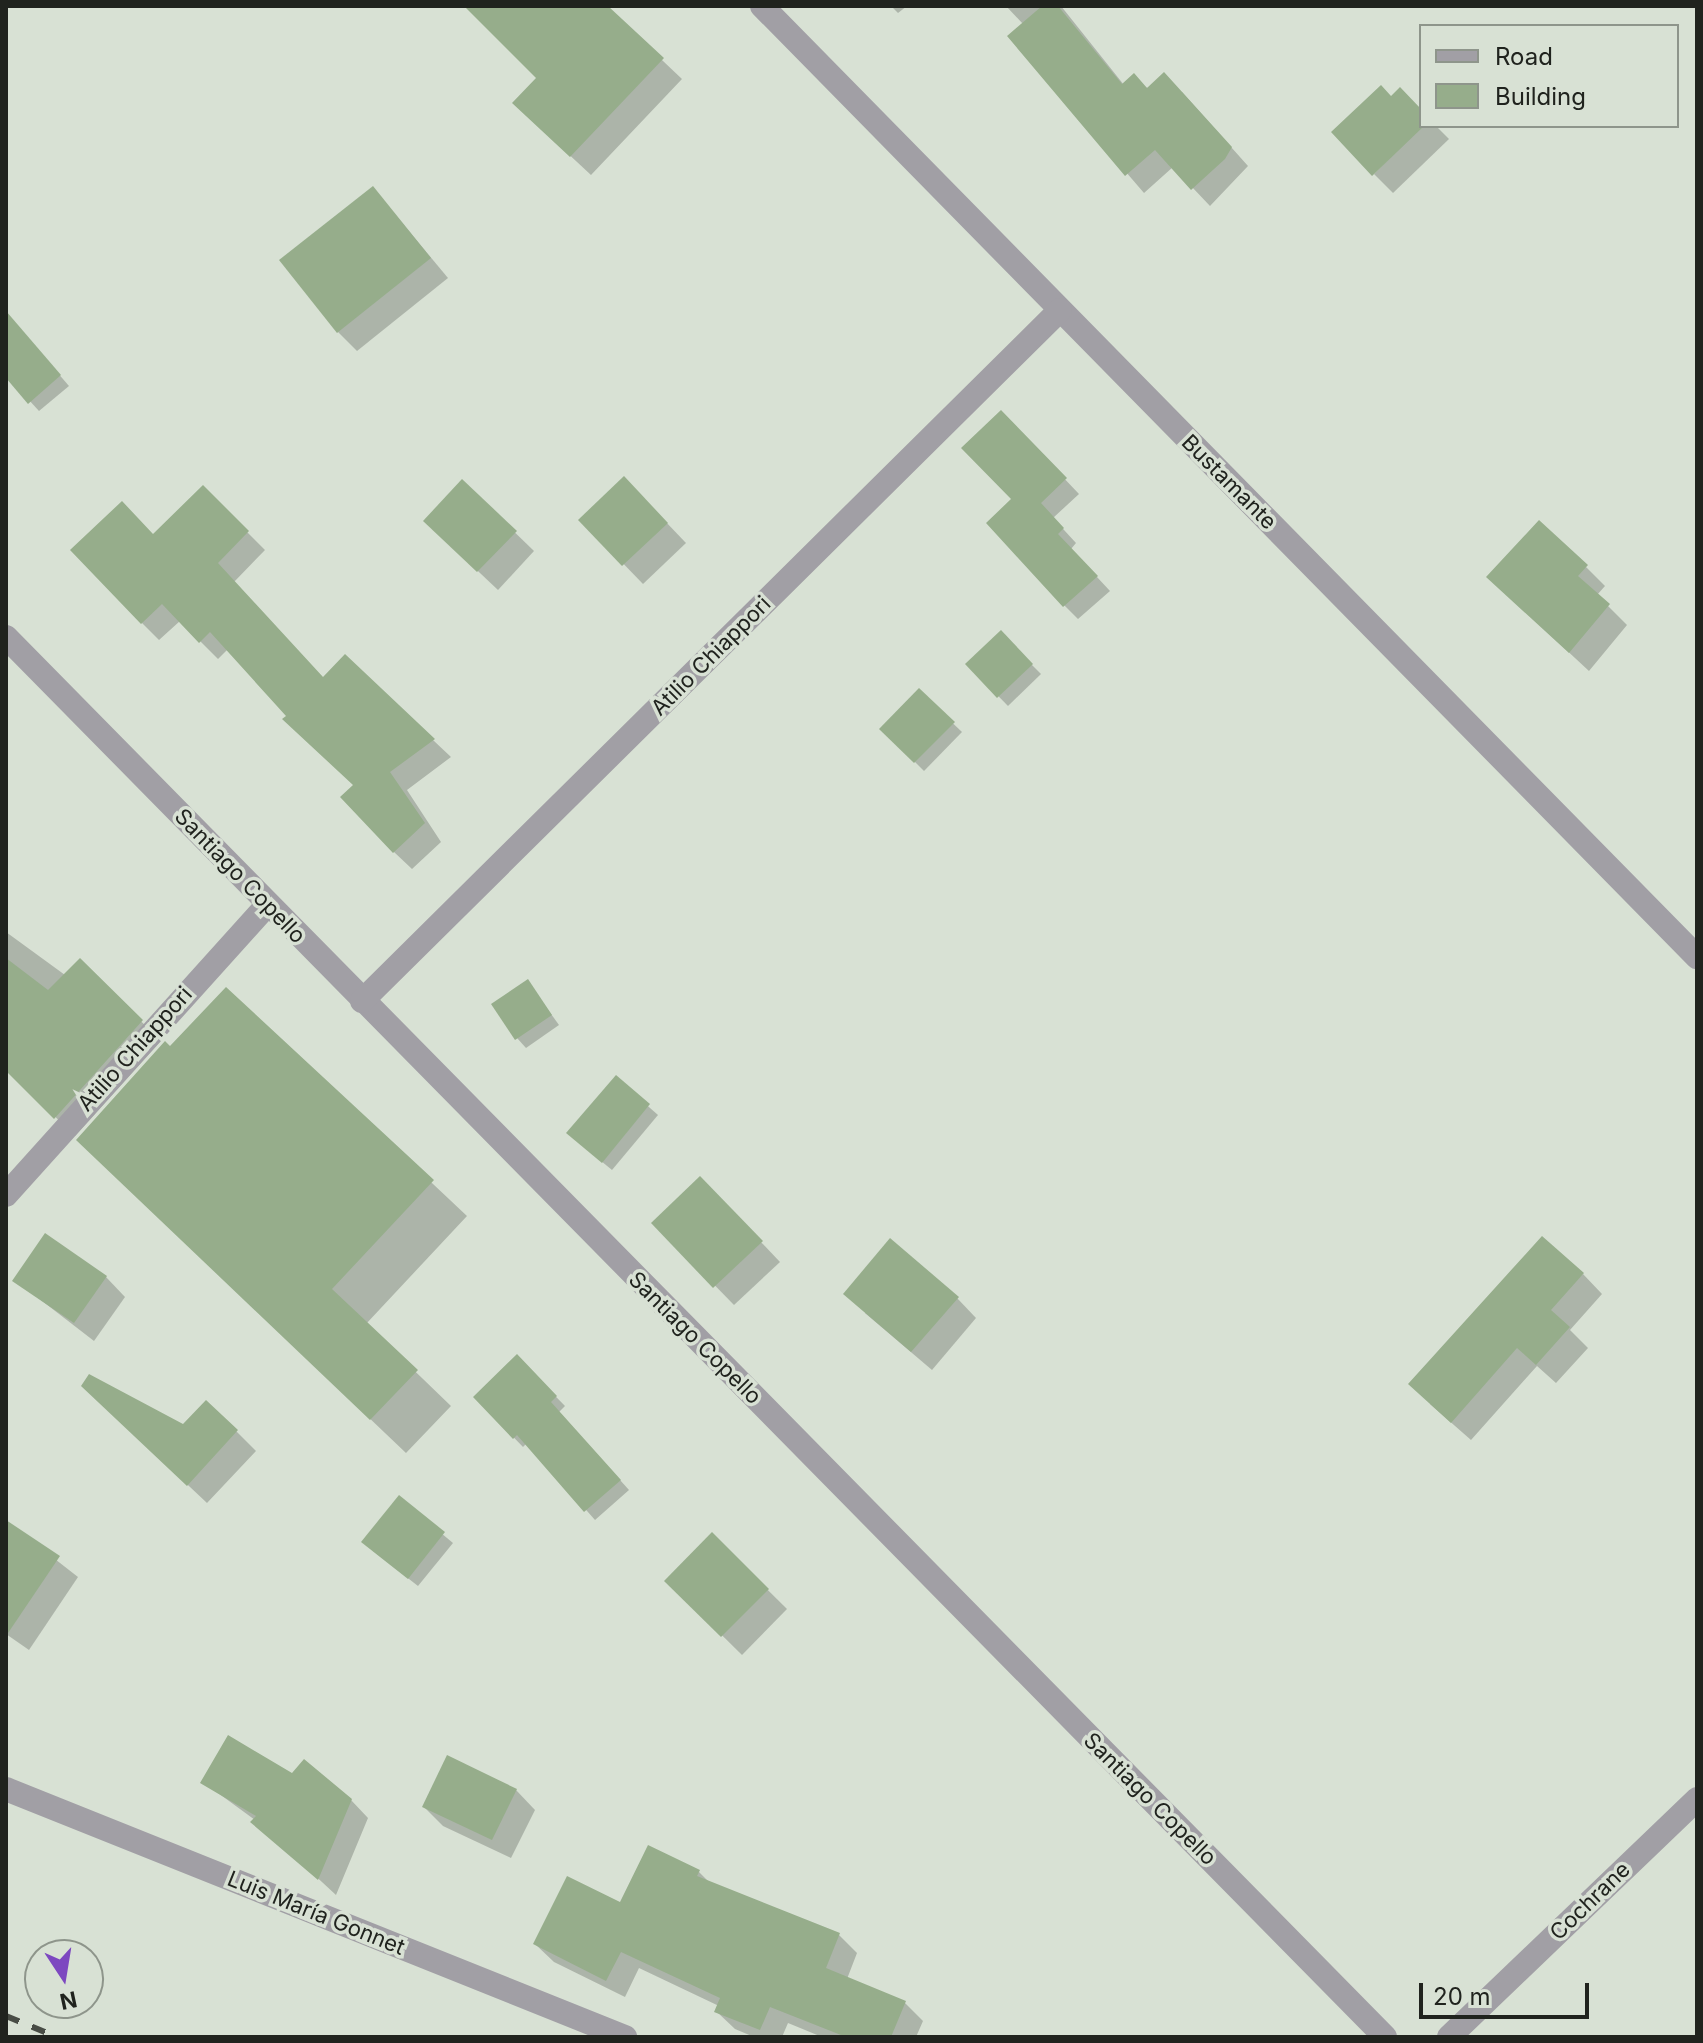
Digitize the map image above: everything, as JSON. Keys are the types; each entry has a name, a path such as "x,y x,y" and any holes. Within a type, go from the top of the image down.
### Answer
{"street":[{"name":"Bustamante","path":"762,6 1697,957"},
{"name":"Atilio Chiappori","path":"362,1001 1060,310"},
{"name":"Santiago Copello","path":"6,637 1385,2037"},
{"name":"Atilio Chiappori","path":"6,1195 267,905"},
{"name":"Luis María Gonnet","path":"6,1789 625,2037"},
{"name":"Cochrane","path":"1449,2037 1697,1799"}],"building":[{"path":"464,6 608,6 664,58 570,157 512,103 536,78"},
{"path":"1042,6 1058,6 1122,84 1134,73 1147,88 1164,72 1232,147 1225,159 1191,190 1155,150 1125,176 1007,36"},
{"path":"1381,85 1391,96 1400,87 1419,107 1419,128 1422,128 1372,176 1331,132"},
{"path":"373,186 431,258 337,333 279,260"},
{"path":"6,311 61,375 28,404 6,378"},
{"path":"1001,410 1067,478 1041,503 1064,528 1058,534 1098,576 1063,607 986,523 1011,499 961,448"},
{"path":"624,476 668,523 622,566 578,520"},
{"path":"462,479 517,531 477,572 423,521"},
{"path":"203,485 249,531 218,563 323,677 345,654 435,739 390,772 425,823 393,853 340,797 353,785 282,719 286,716 210,632 199,643 162,604 141,624 70,550 122,501 153,534"},
{"path":"1539,520 1588,565 1578,576 1610,604 1569,653 1486,577"},
{"path":"1001,630 1033,664 997,698 965,664"},
{"path":"919,688 955,722 914,763 879,729"},
{"path":"6,958 48,990 80,958 143,1020 54,1119 6,1071"},
{"path":"528,979 552,1015 515,1040 491,1004"},
{"path":"226,987 434,1180 332,1289 418,1370 370,1420 76,1140 165,1041 170,1046"},
{"path":"616,1075 650,1104 602,1163 566,1133"},
{"path":"700,1176 763,1241 713,1288 651,1223"},
{"path":"45,1233 107,1276 74,1323 12,1281"},
{"path":"1542,1236 1584,1273 1551,1310 1570,1327 1536,1365 1517,1348 1451,1423 1408,1384"},
{"path":"890,1238 959,1297 911,1352 843,1294"},
{"path":"517,1354 557,1396 551,1402 621,1480 584,1512 517,1435 513,1439 473,1397"},
{"path":"89,1374 183,1424 206,1400 238,1430 187,1486 81,1386"},
{"path":"399,1495 445,1532 408,1579 361,1542"},
{"path":"6,1520 60,1556 6,1636"},
{"path":"712,1532 769,1589 721,1637 664,1581"},
{"path":"228,1735 292,1773 304,1759 352,1799 318,1880 250,1822 256,1816 200,1783"},
{"path":"447,1755 517,1789 492,1840 422,1807"},
{"path":"648,1845 700,1870 697,1876 840,1933 826,1968 906,2001 891,2037 846,2037 770,2007 760,2030 714,2012 720,1998 621,1952 606,1981 533,1944 567,1876 620,1902"}],"railway":[{"path":"6,2016 57,2037"}]}
